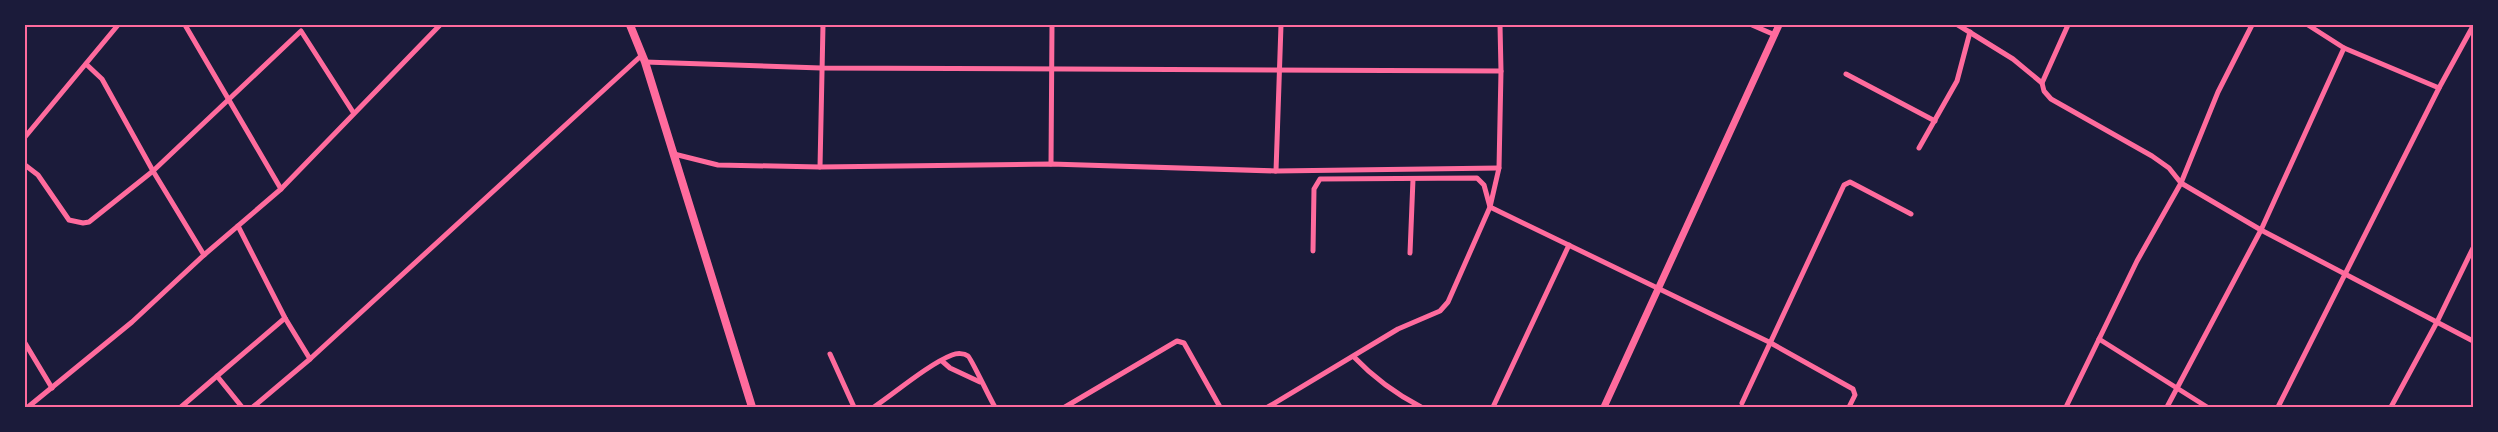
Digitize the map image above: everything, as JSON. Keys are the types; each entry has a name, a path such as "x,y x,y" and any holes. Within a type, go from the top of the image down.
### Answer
{"main road":[{"path":"630,25 644,58 752,407"},
{"path":"1604,407 1780,25"}],"street":[{"path":"25,137 118,25"},
{"path":"185,25 281,189"},
{"path":"298,25 353,112"},
{"path":"28,407 132,322 204,255 281,189 353,112 440,25"},
{"path":"820,168 823,25"},
{"path":"1051,164 1052,25"},
{"path":"1276,171 1280,25"},
{"path":"1268,407 1398,329 1440,311 1448,302 1490,207 1499,168 1500,25"},
{"path":"1752,25 1775,35"},
{"path":"1958,25 2014,59 2042,83 2044,91 2051,98 2152,156 2169,168 2181,183 2261,230 2344,275 2473,341"},
{"path":"2042,83 2068,25"},
{"path":"2066,407 2137,261 2181,183 2218,92 2252,25"},
{"path":"2308,25 2344,48 2439,88"},
{"path":"2278,407 2439,88 2473,26"},
{"path":"25,166 38,175 69,220 83,223 96,217 153,171 301,31"},
{"path":"1920,148 1957,81 1970,32"},
{"path":"2166,407 2178,388 2261,230 2344,48"},
{"path":"254,407 310,359 644,58 821,68 1501,71"},
{"path":"86,64 102,79 153,171 204,255"},
{"path":"1846,74 1934,121"},
{"path":"674,154 718,165 820,168 1051,164 1276,171 1499,168"},
{"path":"1313,251 1313,197 1318,180 1353,178 1478,178 1484,185 1490,207 1770,342 1853,388 1855,395 1849,407"},
{"path":"1410,254 1412,179"},
{"path":"1742,403 1847,183 1850,182 1911,214"},
{"path":"238,226 285,318 310,359"},
{"path":"1492,407 1569,246"},
{"path":"2391,407 2437,322 2473,248"},
{"path":"181,407 285,318"},
{"path":"2099,339 2207,407"},
{"path":"1065,407 1177,341 1184,343 1220,407"},
{"path":"25,342 52,388"},
{"path":"830,354 854,407"},
{"path":"874,407 953,355 967,355 973,361 980,382 995,407"},
{"path":"1354,357 1368,372 1388,387 1421,407"},
{"path":"942,361 950,368 980,382"},
{"path":"217,376 242,407"}]}
